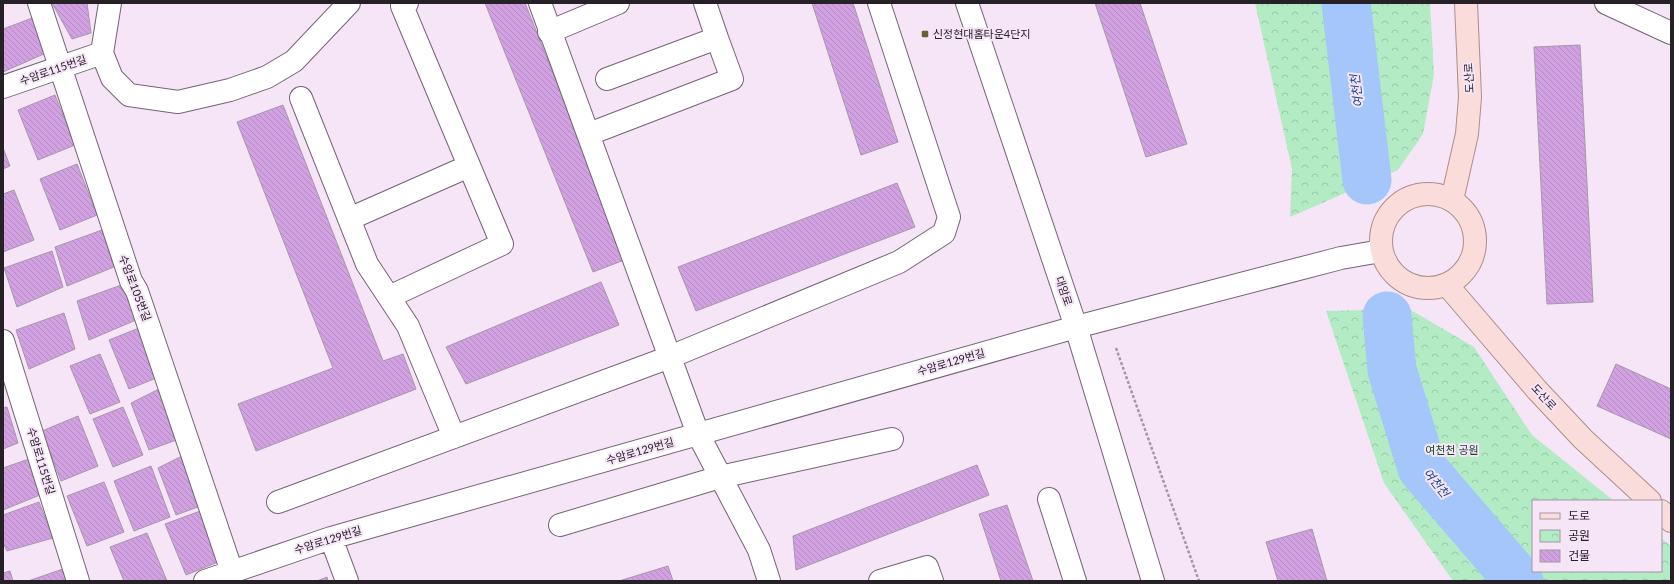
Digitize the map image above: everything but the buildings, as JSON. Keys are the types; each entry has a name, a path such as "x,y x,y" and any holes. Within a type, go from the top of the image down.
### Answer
{"main road":[{"name":"도산로","path":"1452,200 1466,134 1470,97 1466,3"},
{"path":"1423,194 1440,195 1452,200 1464,210 1473,227 1475,252 1472,260 1462,274 1447,285 1430,289 1410,286 1394,275 1387,267 1381,251 1380,234 1390,212 1406,199 1423,194"},
{"name":"도산로","path":"1447,285 1537,390 1583,439 1649,500"},
{"path":"1662,512 1671,521"}],"street":[{"name":"수암로105번길","path":"40,3 131,281 138,291 232,572"},
{"path":"110,3 102,53 112,78 129,95 178,102 230,90 267,77 294,61 349,3"},
{"path":"389,297 502,244 402,6 407,3"},
{"path":"540,3 549,32 589,134 698,434 759,550 769,581"},
{"path":"549,32 618,3"},
{"path":"589,134 732,79 705,3"},
{"path":"278,502 670,357 898,262 944,232 949,217 879,3"},
{"name":"대암로","path":"967,3 1076,327 1154,581"},
{"path":"1606,3 1671,33"},
{"path":"607,79 717,38"},
{"name":"수암로115번길","path":"3,87 102,53"},
{"path":"301,98 367,264 408,326 454,437"},
{"path":"349,219 469,166"},
{"name":"수암로129번길","path":"205,581 331,538 1076,327 1342,258 1381,251"},
{"name":"수암로115번길","path":"3,341 78,581"},
{"path":"560,524 720,477 892,439"},
{"path":"1049,498 1075,581"},
{"path":"331,538 346,581"},
{"path":"880,581 927,567 932,581"}],"path":[{"path":"1116,348 1199,581"}],"green space":[{"path":"1255,3 1430,3 1434,74 1423,134 1398,170 1290,217 1292,169"},
{"name":"여천천 공원","path":"1409,309 1474,347 1532,435 1613,500 1532,500 1532,572 1662,572 1662,539 1671,546 1671,581 1453,581 1384,483 1326,311"}],"waterway":[{"name":"여천천","path":"1346,3 1367,180"},
{"name":"여천천","path":"1387,316 1392,370 1422,468 1519,581"}],"place":[{"name":"신정현대홈타운4단지","path":"925,34"}]}
